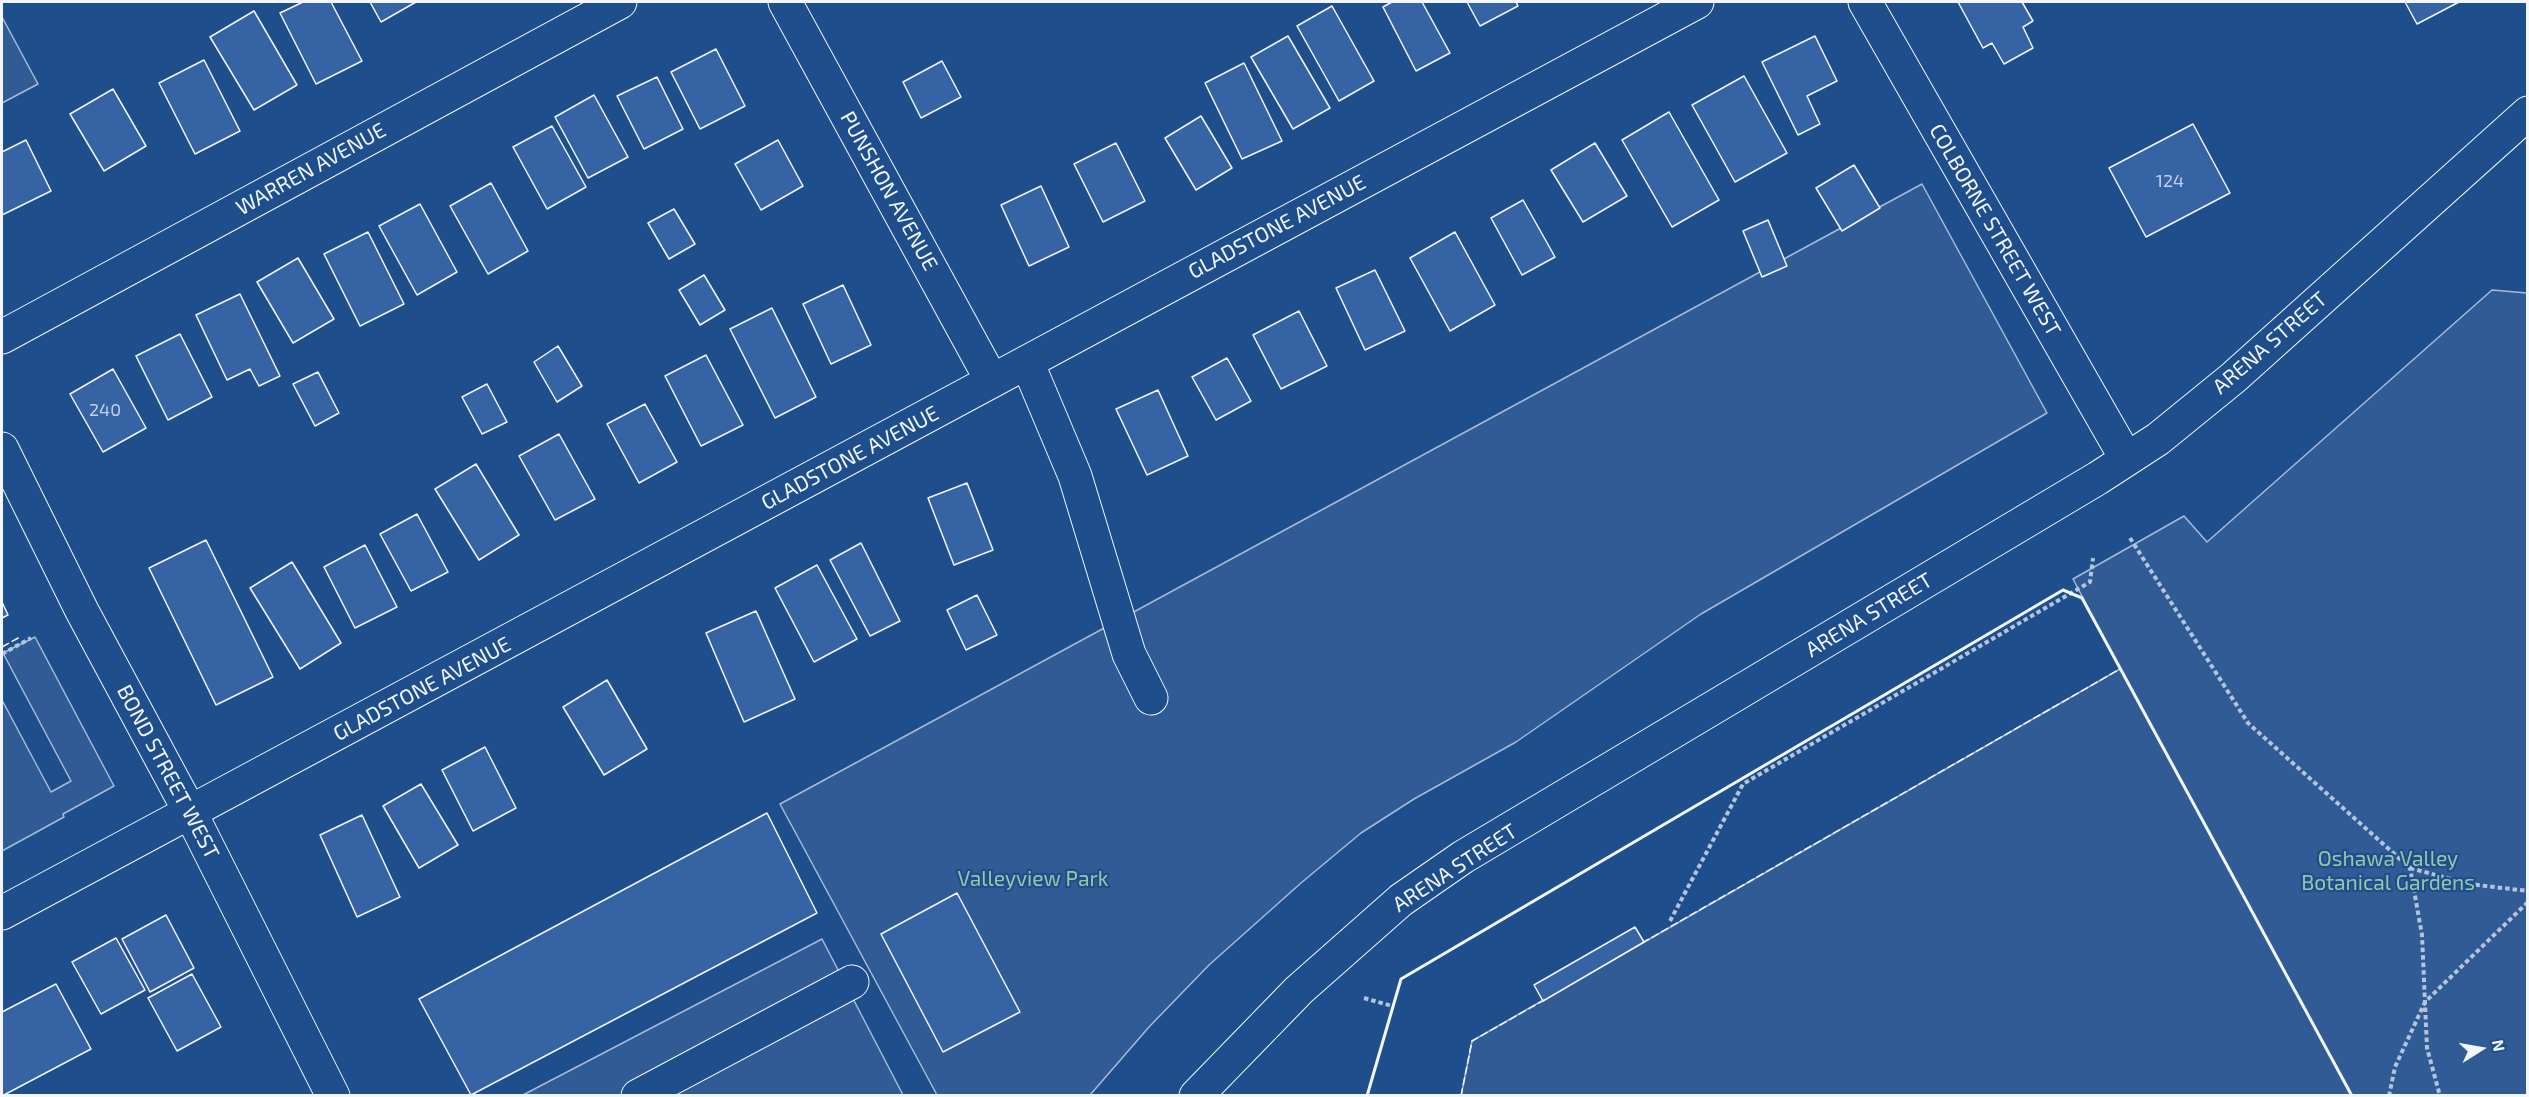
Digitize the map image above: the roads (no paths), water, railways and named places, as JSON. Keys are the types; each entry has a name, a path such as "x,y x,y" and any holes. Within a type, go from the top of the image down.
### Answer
{"street":[{"name":"WARREN AVENUE","path":"2,337 620,2"},
{"name":"PUNSHON AVENUE","path":"785,2 993,381"},
{"name":"GLADSTONE AVENUE","path":"2,913 1697,2"},
{"name":"COLBORNE STREET WEST","path":"1865,2 2126,459"},
{"name":"ARENA STREET","path":"1196,1095 1299,990 1401,900 1454,864 2098,478 2158,439 2233,378 2528,113"},
{"path":"1027,362 1075,476 1130,654 1151,698"},
{"name":"BOND STREET WEST","path":"2,449 82,611 190,812 333,1095"},
{"path":"638,1095 852,982"}],"park label":[{"name":"Oshawa Valley Botanical Gardens","path":"2388,871"},
{"name":"Valleyview Park","path":"1033,879"}]}
